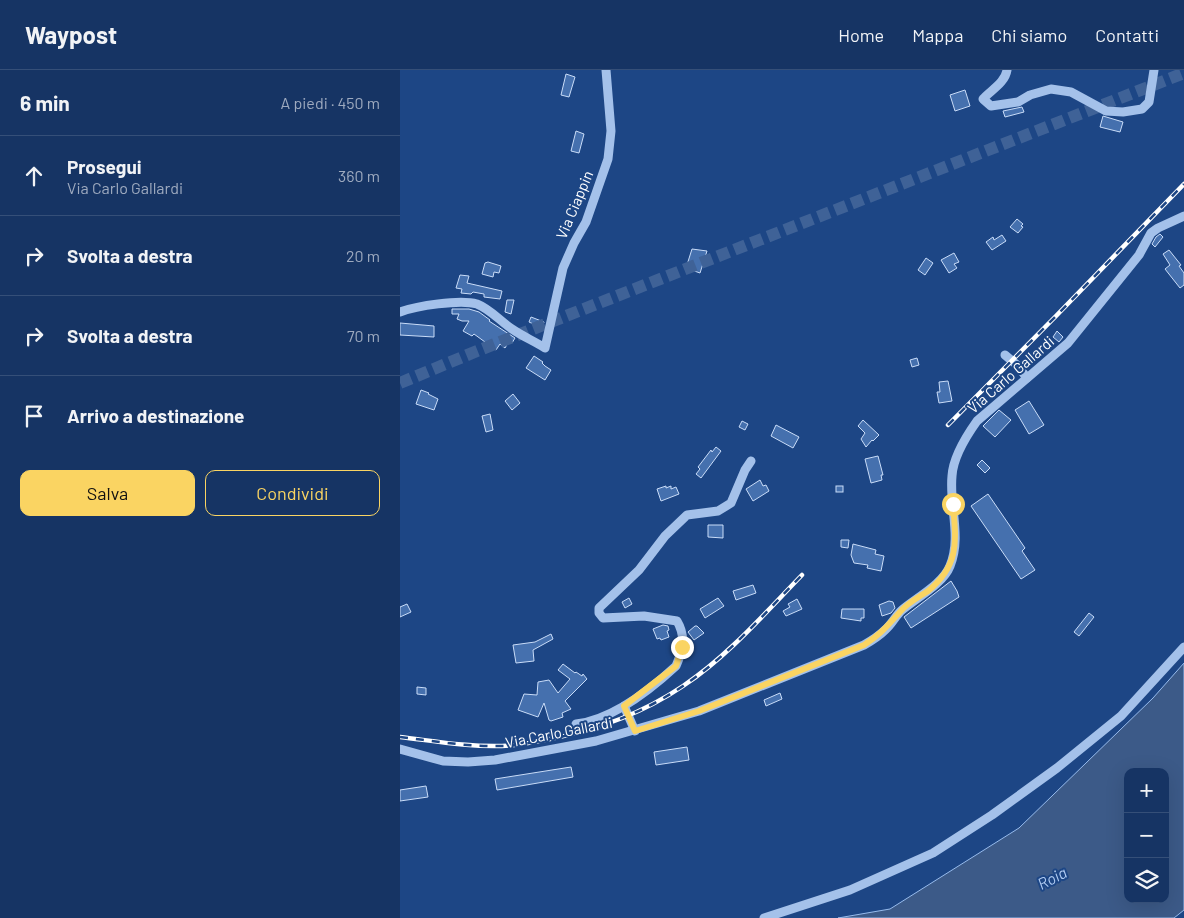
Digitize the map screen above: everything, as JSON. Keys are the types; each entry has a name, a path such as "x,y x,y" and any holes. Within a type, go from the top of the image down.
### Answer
{"street":[{"name":"Via Ciappin","path":"400,312 413,307 460,303 476,304 492,312 512,330 545,348 563,268 586,222 608,160 612,131 606,70"},
{"path":"1007,70 1001,83 983,99 991,106 1018,102 1030,95 1051,89 1071,92 1106,111 1122,112 1142,109 1149,102 1154,70"},
{"name":"Via Carlo Gallardi","path":"400,748 443,761 468,762 495,760 596,742 699,711 864,645 885,630 900,611 930,589 950,567 955,536 952,475 960,449 977,421 1068,343 1139,255 1151,234 1158,228 1184,216"},
{"path":"1005,355 1028,378"},
{"path":"576,724 596,719 624,706 676,666 682,647 683,633 675,620 644,616 603,618 599,613 599,608 639,570 665,536 687,515 718,511 731,503 751,461"},
{"path":"764,918 850,890 933,852 992,815 1057,768 1120,716 1184,647"},
{"path":"624,706 635,731"}],"water":[{"name":"Roia","path":"1184,663 1184,910 1174,918 838,918 890,909 1019,828 1153,698"}],"building":[{"path":"566,74 575,77 569,97 561,95"},
{"path":"965,90 970,106 955,111 950,95"},
{"path":"1022,107 1024,112 1005,117 1003,111"},
{"path":"1103,116 1123,122 1120,132 1100,127"},
{"path":"576,131 584,134 579,153 571,151"},
{"path":"1017,219 1023,224 1018,233 1010,227"},
{"path":"1160,234 1163,237 1155,247 1152,244"},
{"path":"1002,235 1006,241 992,250 986,242 993,237 994,240"},
{"path":"692,249 707,251 700,273 686,268"},
{"path":"1169,250 1181,265 1179,266 1184,273 1184,285 1180,288 1165,269 1170,265 1163,254"},
{"path":"954,253 959,262 954,264 957,268 949,273 941,260"},
{"path":"926,258 933,263 925,275 918,270"},
{"path":"488,262 501,266 499,273 494,272 493,277 482,274 485,263"},
{"path":"460,275 469,276 467,283 502,291 500,299 484,297 484,294 473,292 471,294 461,293 462,289 456,288"},
{"path":"507,300 514,300 511,314 505,312"},
{"path":"452,309 469,309 479,312 515,338 512,343 509,341 505,348 500,344 496,350 474,334 472,336 463,331 469,321 457,319 459,314 452,314"},
{"path":"531,317 544,322 542,328 529,322"},
{"path":"400,323 434,326 434,337 400,335"},
{"path":"1057,331 1063,337 1059,342 1053,337"},
{"path":"534,356 551,370 545,380 526,368"},
{"path":"917,358 919,365 912,367 910,360"},
{"path":"948,381 952,401 939,403 937,392 940,392 939,382"},
{"path":"421,390 438,399 434,410 416,404"},
{"path":"513,394 520,403 512,410 505,401"},
{"path":"1029,401 1044,425 1029,434 1015,410"},
{"path":"999,410 1011,420 995,437 983,426"},
{"path":"490,414 493,430 486,432 482,416"},
{"path":"863,420 879,435 866,447 861,439 865,433 858,426"},
{"path":"742,421 748,424 745,430 739,427"},
{"path":"776,425 799,437 793,448 771,436"},
{"path":"716,447 721,451 701,478 696,474 700,469 698,467 711,450 712,452"},
{"path":"878,456 883,475 881,475 882,480 871,483 865,459"},
{"path":"982,460 990,468 985,473 977,465"},
{"path":"760,480 769,491 753,501 746,489"},
{"path":"666,486 666,488 671,486 671,489 676,487 679,494 661,501 657,489"},
{"path":"836,486 843,486 843,492 836,492"},
{"path":"988,494 1025,548 1022,551 1035,570 1021,579 971,506"},
{"path":"708,525 723,525 723,538 708,537"},
{"path":"841,540 849,540 848,548 841,547"},
{"path":"853,544 876,550 875,554 884,556 881,571 867,568 868,565 854,563 851,555"},
{"path":"951,581 959,597 911,628 904,617"},
{"path":"753,585 756,593 736,600 733,591"},
{"path":"629,598 632,604 625,608 622,602"},
{"path":"718,598 724,606 705,618 700,609"},
{"path":"797,599 802,609 786,616 783,611 790,607 788,604"},
{"path":"889,601 893,602 895,608 891,613 882,616 879,605"},
{"path":"407,604 411,612 400,617 400,607"},
{"path":"842,609 864,609 864,618 861,618 861,621 841,618"},
{"path":"1089,613 1094,617 1079,636 1074,632"},
{"path":"663,625 668,626 669,637 661,640 660,638 657,639 653,629"},
{"path":"695,626 704,633 694,640 688,632"},
{"path":"551,634 553,639 533,650 534,661 516,663 513,645 535,642"},
{"path":"563,664 575,673 582,676 583,674 587,679 565,701 571,709 562,713 563,717 551,721 549,720 544,703 538,717 518,710 524,694 537,695 538,682 549,680 558,693 570,679 558,670"},
{"path":"417,687 426,688 426,695 417,694"},
{"path":"780,693 782,699 766,706 764,700"},
{"path":"687,747 689,760 656,765 654,752"},
{"path":"571,767 573,777 497,790 495,779"},
{"path":"426,786 428,797 400,801 400,790"}],"tunnel":[{"path":"400,383 1184,73"}],"railway":[{"path":"948,425 1184,184"},
{"path":"400,737 464,745 508,746 585,731 619,719 668,696 699,674 745,634 802,575"}],"route":[{"path":"682,647 676,666 624,706 635,731 699,711 864,645 874,638 885,630 900,611 930,589 950,567 955,536 953,504"}]}
